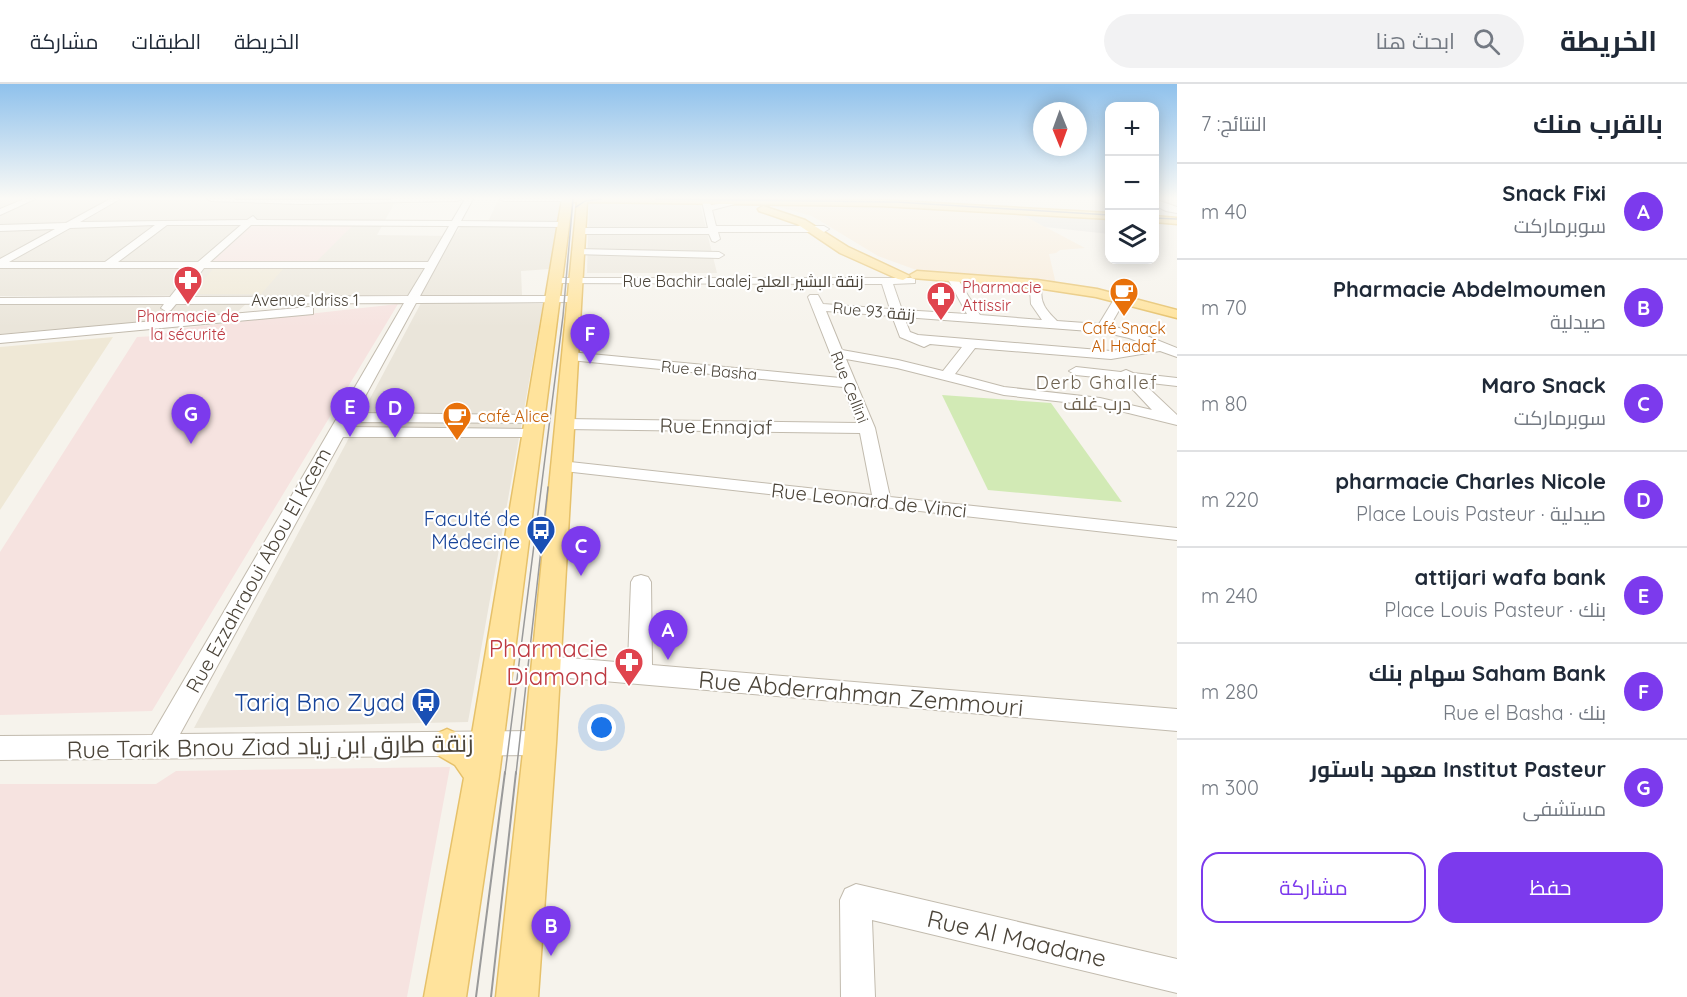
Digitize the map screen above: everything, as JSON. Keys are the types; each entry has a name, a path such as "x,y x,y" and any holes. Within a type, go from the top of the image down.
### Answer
{"main road":[{"path":"445,997 484,760 560,242"},
{"path":"517,997 540,742 578,242"},
{"path":"841,242 911,278 1036,288 1118,300 1177,319"},
{"path":"911,278 1008,280 1118,300 1177,314"},
{"path":"447,744 484,760"}],"street":[{"path":"0,264 39,242"},
{"path":"107,265 139,242"},
{"path":"153,327 202,264 227,242"},
{"name":"Rue Ezzahraoui Abou El Kcem","path":"159,747 443,242"},
{"path":"715,242 730,279 732,296"},
{"path":"577,252 719,255"},
{"path":"0,264 431,265"},
{"name":"Rue Bachir Laalej زنقة البشير العلج","path":"554,279 911,278"},
{"name":"Rue Bachir Laalej زنقة البشير العلج","path":"806,279 886,281 911,278"},
{"name":"Rue Cellini","path":"806,279 867,428 882,501"},
{"path":"886,281 904,334 915,339 966,350 1111,355 1162,346"},
{"path":"954,281 976,319"},
{"path":"1036,288 1034,299 1053,324"},
{"name":"Avenue Idriss 1","path":"0,301 574,299"},
{"path":"238,318 255,300"},
{"path":"0,339 153,327 410,300"},
{"path":"1103,328 1118,300"},
{"name":"Rue 93 زنقة","path":"818,307 1103,328 1133,335 1177,353"},
{"path":"947,376 966,350"},
{"path":"836,353 875,359 1004,391 1100,402 1173,419"},
{"path":"1111,355 1128,376 1173,419"},
{"name":"Rue el Basha","path":"570,356 849,383"},
{"path":"1076,371 1177,382"},
{"path":"340,424 533,427"},
{"name":"Rue Ennajaf","path":"565,424 867,428"},
{"name":"Rue Leonard de Vinci","path":"561,466 1177,534"},
{"path":"640,674 641,582"},
{"name":"Rue Abderrahman Zemmouri","path":"546,666 1177,720"},
{"name":"Rue Tarik Bnou Ziad زنقة طارق ابن زياد","path":"484,760 540,742"},
{"name":"Rue Tarik Bnou Ziad زنقة طارق ابن زياد","path":"0,748 447,744"},
{"name":"Rue Al Maadane","path":"858,997 856,900 1177,976"}],"shaded area":[{"path":"0,242 554,242 550,269 521,271 522,295 0,296"},
{"path":"234,242 336,242 317,261 212,262"},
{"path":"588,242 709,242 717,273 587,273"},
{"path":"854,242 1073,242 1085,248 1060,250 1049,254 1056,284 1027,279 919,271 878,256"},
{"path":"284,268 261,294 191,294 213,269"},
{"path":"247,303 235,314 0,334 0,304"},
{"path":"421,303 543,304 468,722 194,728"},
{"path":"398,304 152,711 0,715 0,552 137,337 156,336 183,328"},
{"path":"113,337 0,510 0,347"},
{"path":"450,767 407,997 0,997 0,784 156,784 176,771"}],"green space":[{"path":"942,395 1051,403 1122,502 988,490"}],"tram line":[{"path":"505,774 563,316 569,242"},
{"path":"516,774 548,487"},
{"path":"476,997 505,772"},
{"path":"491,997 516,772"}],"place":[{"name":"Pharmacie de la sécurité","path":"188,306"},
{"name":"Café Snack Al Hadaf","path":"1124,318"},
{"name":"Pharmacie Attissir","path":"941,322"},
{"name":"Saham Bank سهام بنك","path":"590,364"},
{"name":"attijari wafa bank","path":"350,437"},
{"name":"pharmacie Charles Nicole","path":"395,438"},
{"name":"café Alice","path":"457,442"},
{"name":"Institut Pasteur معهد باستور","path":"191,444"},
{"name":"Faculté de Médecine","path":"541,556"},
{"name":"Maro Snack","path":"581,576"},
{"name":"Snack Fixi","path":"668,660"},
{"name":"Pharmacie Diamond","path":"629,688"},
{"name":"Tariq Bno Zyad","path":"426,728"},
{"name":"Pharmacie Abdelmoumen","path":"551,956"}],"district":[{"name":"Derb Ghallef درب غلف","path":"1097,392"}]}
